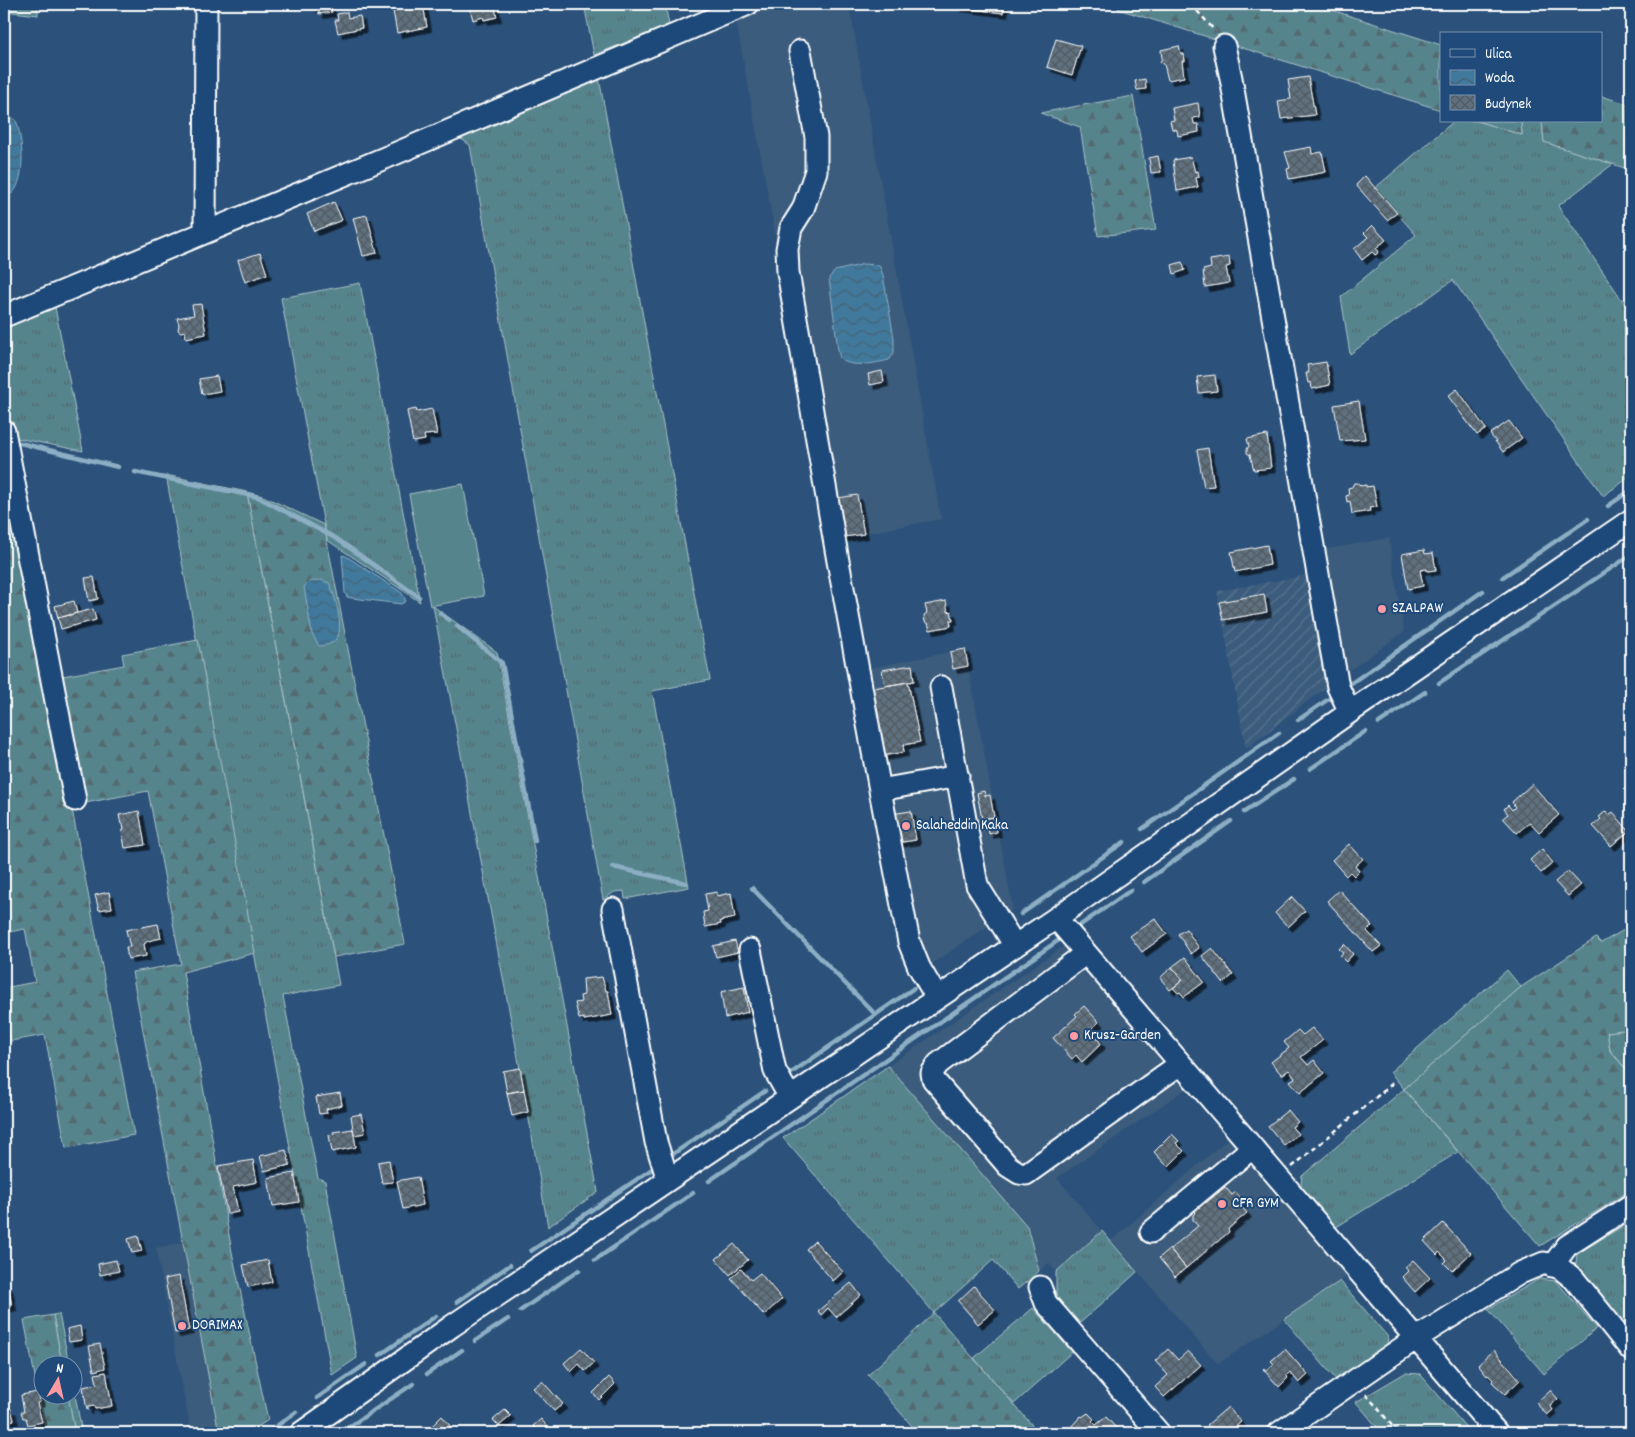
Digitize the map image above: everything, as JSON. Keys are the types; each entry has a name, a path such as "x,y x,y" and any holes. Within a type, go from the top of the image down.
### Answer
{"street":[{"path":"205,231 206,4"},
{"path":"4,316 392,155 748,4"},
{"path":"1224,46 1328,637 1338,687 1350,712"},
{"path":"800,51 816,137 816,171 803,209 791,228 788,249 788,272 880,790 909,942 919,967 937,998"},
{"path":"4,432 75,800"},
{"path":"301,1433 452,1326 1015,946 1350,712 1630,522"},
{"path":"941,687 977,885 1015,946"},
{"path":"880,790 958,776"},
{"path":"613,909 656,1142 668,1180"},
{"path":"1056,918 1497,1433"},
{"path":"750,950 775,1071 784,1087 792,1096"},
{"path":"1086,953 938,1064 932,1073 933,1079 1008,1166 1019,1173 1026,1174 1180,1064"},
{"path":"1151,1232 1252,1148"},
{"path":"1552,1266 1567,1246 1631,1206"},
{"path":"1279,1433 1415,1339 1520,1273 1544,1263 1560,1268 1574,1279 1631,1350"},
{"path":"1040,1287 1046,1303 1159,1433"}],"path":[{"path":"1191,4 1214,28 1224,46"},
{"path":"1277,1178 1393,1083"},
{"path":"1356,1381 1398,1433"}],"shaded area":[{"path":"777,4 849,4 941,519 840,538 865,669 965,649 1013,909 911,978 736,20"},
{"path":"1389,538 1404,632 1344,674 1323,550"},
{"path":"1307,575 1326,687 1246,749 1217,591"},
{"path":"1067,944 1190,1086 1057,1178 1102,1231 1056,1272 1049,1263 1039,1271 1027,1226 888,1066"},
{"path":"1232,1135 1352,1273 1218,1364 1111,1241"},
{"path":"183,1242 219,1433 191,1433 156,1248"}],"green space":[{"path":"4,4 38,4 38,15 4,11"},
{"path":"584,4 665,4 669,25 594,55"},
{"path":"1120,4 1313,4 1440,45 1440,110 1118,9"},
{"path":"599,78 710,680 652,691 689,887 625,899 624,891 614,892 603,900 470,145 457,136"},
{"path":"1133,96 1156,230 1098,236 1080,127 1040,113"},
{"path":"1602,96 1631,105 1631,170 1544,142 1542,122 1602,122"},
{"path":"1453,122 1480,122 1522,135 1521,122 1542,122 1544,142 1613,164 1558,206 1631,313 1631,476 1603,496 1453,280 1350,354 1341,297 1416,235 1375,188"},
{"path":"1480,122 1521,122 1522,135"},
{"path":"360,283 420,602 327,540 281,298"},
{"path":"55,307 83,451 11,437 4,404 4,329"},
{"path":"4,452 134,1135 66,1148 45,1035 11,1041 4,1004 4,988 35,982 25,929 4,933"},
{"path":"166,475 247,492 339,985 283,996 318,1178 325,1181 357,1358 332,1375"},
{"path":"463,484 484,596 430,606 409,494"},
{"path":"247,492 263,496 324,525 405,944 334,957"},
{"path":"433,606 497,652 598,1192 548,1227 517,1052"},
{"path":"198,640 255,953 183,972 232,1252 268,1420 248,1433 219,1433 132,972 181,964 148,791 80,804 57,677 124,665 122,654"},
{"path":"1631,926 1631,1029 1607,1032 1610,1051 1631,1075 1631,1190 1540,1246 1404,1089 1521,987 1596,938 1601,943"},
{"path":"1507,970 1521,987 1404,1089 1390,1072"},
{"path":"4,1004 11,1041 4,1043"},
{"path":"1631,1029 1631,1075 1610,1050 1607,1032"},
{"path":"888,1066 1027,1226 1039,1271 1018,1289 993,1260 934,1313 783,1138"},
{"path":"1404,1089 1458,1152 1333,1229 1300,1192 1302,1176"},
{"path":"1631,1221 1631,1333 1575,1271 1577,1254"},
{"path":"1102,1231 1137,1272 1079,1324 1056,1298 1056,1272"},
{"path":"1539,1279 1556,1281 1597,1328 1544,1374 1488,1309"},
{"path":"1340,1281 1388,1337 1386,1352 1338,1382 1284,1319"},
{"path":"1033,1308 1072,1352 1014,1404 974,1358"},
{"path":"934,1313 1039,1433 918,1433 868,1375"},
{"path":"59,1314 67,1354 60,1354 53,1315"},
{"path":"53,1315 60,1354 32,1354 32,1361 24,1320"},
{"path":"1405,1373 1420,1374 1471,1433 1382,1433 1356,1402"},
{"path":"40,1404 70,1404 75,1433 46,1433"},
{"path":"70,1404 77,1404 82,1433 75,1433"}],"water":[{"path":"4,114 16,120 22,148 22,168 20,178 13,193 4,194"},
{"path":"864,264 879,265 883,275 894,338 894,352 889,360 870,364 856,364 844,361 840,357 829,278 835,271"},
{"path":"342,555 402,593 406,601 401,604 347,597 345,593"},
{"path":"321,580 329,583 336,602 340,626 337,638 324,646 319,646 312,634 304,587 309,582"}],"building":[{"path":"311,4 329,4 332,12 319,14 318,7 312,8"},
{"path":"423,4 427,27 397,33 393,11 406,9 405,6"},
{"path":"469,4 494,4 497,17 484,20 483,17 473,20"},
{"path":"957,4 1004,4 1003,13 957,7"},
{"path":"347,12 348,18 360,16 362,28 338,33 335,20 338,20 337,14"},
{"path":"1056,39 1081,46 1072,75 1047,67"},
{"path":"1179,46 1181,54 1184,54 1185,61 1182,61 1184,77 1168,80 1164,64 1160,62 1162,58 1161,50"},
{"path":"1308,77 1315,115 1281,119 1278,101 1291,99 1288,80"},
{"path":"1145,79 1146,89 1137,90 1135,81"},
{"path":"1198,103 1200,117 1193,118 1194,124 1198,124 1199,132 1178,136 1177,130 1172,129 1170,121 1174,120 1172,108"},
{"path":"1311,147 1312,154 1322,152 1326,172 1289,179 1287,169 1290,168 1285,152"},
{"path":"1158,156 1161,172 1151,173 1149,158"},
{"path":"1191,157 1195,172 1198,171 1199,177 1196,178 1198,187 1177,191 1173,160"},
{"path":"1365,176 1397,213 1387,220 1356,185"},
{"path":"334,202 342,220 314,231 307,214"},
{"path":"367,215 377,253 363,256 353,218"},
{"path":"1372,225 1386,240 1376,248 1379,252 1375,255 1372,252 1362,260 1354,249 1368,237 1364,233"},
{"path":"260,253 267,274 245,282 238,260"},
{"path":"1229,257 1230,266 1226,267 1229,283 1205,287 1203,270 1211,268 1210,260"},
{"path":"1182,262 1185,270 1174,274 1172,265"},
{"path":"201,304 206,334 186,338 185,331 181,332 178,330 177,318 194,315 192,305"},
{"path":"1326,362 1330,385 1312,389 1311,382 1308,383 1306,373 1309,373 1307,365"},
{"path":"882,371 884,382 870,385 868,374"},
{"path":"1215,375 1217,391 1199,393 1197,377"},
{"path":"217,376 220,391 202,394 199,379"},
{"path":"1457,389 1486,429 1477,435 1448,396"},
{"path":"1359,401 1365,439 1340,441 1334,405"},
{"path":"416,409 417,412 432,409 437,434 424,435 425,440 413,442 407,411"},
{"path":"1509,421 1522,438 1503,452 1490,434"},
{"path":"1267,435 1271,468 1254,470 1250,455 1247,453 1249,446 1247,439"},
{"path":"1208,448 1214,486 1204,487 1197,450"},
{"path":"1354,483 1358,483 1361,486 1366,485 1366,487 1373,486 1377,507 1369,508 1370,511 1352,514 1350,501 1347,502 1346,496 1349,495 1348,488 1352,487"},
{"path":"857,495 864,534 839,538 832,499"},
{"path":"1267,545 1270,565 1235,572 1231,552"},
{"path":"1424,550 1425,554 1433,553 1436,570 1420,570 1423,586 1408,589 1402,554"},
{"path":"94,577 98,599 89,601 85,578"},
{"path":"1264,594 1267,612 1223,620 1219,602"},
{"path":"74,601 77,613 58,618 55,606"},
{"path":"946,601 948,612 951,611 953,620 950,620 951,626 930,630 928,623 925,622 924,615 927,613 925,605"},
{"path":"93,609 96,620 61,629 58,618"},
{"path":"965,649 968,666 953,669 950,652"},
{"path":"912,665 914,681 885,686 882,670"},
{"path":"908,682 920,742 903,745 904,752 882,756 867,689"},
{"path":"1532,784 1559,815 1539,832 1530,822 1517,833 1503,818 1508,814 1504,809 1508,805 1512,810 1515,807 1512,802"},
{"path":"984,791 985,796 990,795 994,817 982,819 977,793"},
{"path":"139,811 145,845 125,848 122,831 124,830 123,824 121,824 119,815"},
{"path":"911,811 916,840 896,843 891,814"},
{"path":"1606,811 1609,815 1613,812 1629,831 1611,846 1593,826"},
{"path":"994,817 997,832 989,834 988,829 984,830 982,819"},
{"path":"1349,844 1363,859 1355,866 1359,871 1354,876 1350,872 1346,876 1332,860"},
{"path":"1542,849 1553,863 1541,873 1530,860"},
{"path":"1568,871 1581,885 1568,896 1555,882"},
{"path":"1339,890 1372,926 1367,931 1381,946 1373,952 1327,901"},
{"path":"109,892 112,908 99,910 95,895"},
{"path":"717,892 717,896 731,893 735,918 720,921 721,924 705,927 703,912 708,911 705,894"},
{"path":"1292,897 1305,911 1288,927 1275,913"},
{"path":"1155,918 1167,934 1142,952 1130,936"},
{"path":"158,924 161,938 144,944 146,956 128,959 126,947 130,947 126,930"},
{"path":"1186,929 1199,948 1191,954 1178,934"},
{"path":"735,941 738,952 716,957 713,946"},
{"path":"1344,944 1353,954 1346,962 1340,956 1343,952 1339,949"},
{"path":"1212,948 1233,975 1223,983 1202,956"},
{"path":"1185,957 1204,982 1184,997 1173,988 1183,980 1172,967"},
{"path":"1172,967 1183,980 1170,990 1160,978"},
{"path":"602,977 606,991 608,991 612,1015 584,1020 584,1018 579,1019 575,1003 581,1002 580,996 584,995 583,979"},
{"path":"744,987 748,1012 725,1018 721,992"},
{"path":"1084,1006 1099,1022 1091,1029 1101,1044 1082,1062 1076,1055 1072,1059 1053,1038 1077,1016 1075,1014"},
{"path":"1312,1028 1323,1040 1301,1057 1308,1065 1314,1060 1324,1073 1300,1093 1290,1081 1295,1078 1289,1070 1282,1075 1271,1062 1289,1048 1284,1042 1298,1030 1303,1035"},
{"path":"520,1068 524,1090 507,1093 503,1071"},
{"path":"524,1090 528,1112 512,1116 507,1093"},
{"path":"340,1093 342,1105 326,1109 327,1113 319,1114 316,1097"},
{"path":"1288,1110 1298,1122 1292,1127 1298,1134 1284,1145 1268,1126"},
{"path":"361,1114 365,1133 354,1135 351,1116"},
{"path":"353,1129 356,1147 332,1152 329,1135 334,1134 333,1132"},
{"path":"1172,1134 1179,1141 1176,1143 1184,1151 1168,1167 1154,1152"},
{"path":"286,1150 290,1165 264,1171 260,1156"},
{"path":"253,1160 257,1182 233,1187 238,1212 227,1214 218,1166"},
{"path":"389,1160 393,1182 382,1183 378,1162"},
{"path":"294,1173 299,1202 273,1206 268,1178"},
{"path":"418,1177 423,1205 403,1209 397,1181"},
{"path":"1225,1187 1232,1195 1236,1192 1244,1202 1240,1205 1247,1213 1228,1229 1229,1232 1186,1268 1170,1249 1198,1226 1193,1220 1193,1215 1196,1212 1193,1209 1204,1200 1206,1203"},
{"path":"1443,1223 1471,1253 1452,1271 1444,1263 1447,1260 1439,1252 1437,1255 1424,1241"},
{"path":"138,1236 142,1251 132,1253 128,1239"},
{"path":"815,1241 843,1272 833,1281 806,1249"},
{"path":"734,1244 748,1260 730,1275 716,1259"},
{"path":"1170,1249 1186,1268 1175,1277 1159,1258"},
{"path":"116,1260 119,1271 100,1275 98,1264"},
{"path":"268,1260 272,1282 248,1287 243,1265"},
{"path":"1413,1260 1430,1278 1415,1292 1402,1277 1408,1271 1405,1267"},
{"path":"741,1269 751,1280 760,1273 782,1299 764,1315 731,1278"},
{"path":"179,1276 189,1330 175,1333 165,1279"},
{"path":"851,1283 861,1295 836,1317 828,1308 821,1315 818,1311"},
{"path":"8,1286 12,1306 4,1308 4,1287"},
{"path":"974,1286 995,1310 978,1324 958,1301"},
{"path":"80,1326 82,1340 69,1342 67,1329"},
{"path":"100,1344 105,1368 94,1371 89,1346"},
{"path":"581,1348 594,1363 585,1371 579,1364 571,1372 564,1363"},
{"path":"1168,1349 1178,1360 1188,1351 1201,1365 1164,1397 1155,1387 1168,1375 1155,1361"},
{"path":"1285,1349 1308,1375 1299,1383 1290,1372 1286,1376 1288,1378 1279,1387 1263,1369 1266,1371 1274,1364 1271,1361"},
{"path":"1494,1350 1520,1380 1505,1394 1478,1365"},
{"path":"106,1372 112,1406 95,1409 94,1406 88,1407 87,1410 83,1387 97,1384 95,1374"},
{"path":"609,1377 615,1384 599,1400 593,1393"},
{"path":"542,1381 563,1404 554,1411 533,1388"},
{"path":"1550,1390 1558,1399 1550,1406 1553,1410 1547,1415 1536,1403"},
{"path":"32,1393 32,1404 37,1404 42,1422 28,1425 26,1418 23,1418 21,1412 24,1412 21,1395"},
{"path":"1228,1407 1241,1422 1231,1431 1230,1429 1226,1433 1215,1433 1207,1425"},
{"path":"11,1409 14,1420 7,1422 8,1426 4,1428 4,1411"},
{"path":"505,1410 511,1416 499,1426 493,1420"},
{"path":"1088,1413 1094,1419 1092,1421 1096,1425 1106,1417 1116,1428 1110,1433 1074,1433 1070,1428 1081,1416"},
{"path":"442,1416 451,1427 449,1429 452,1433 425,1433"},
{"path":"541,1419 552,1433 539,1433 533,1426"},
{"path":"1349,1426 1356,1433 1341,1433"}],"waterway":[{"path":"20,443 118,467"},
{"path":"135,472 258,497 337,539 419,597"},
{"path":"1608,506 1631,490"},
{"path":"1503,577 1588,519"},
{"path":"1439,683 1631,555"},
{"path":"1350,684 1483,591"},
{"path":"440,613 449,620"},
{"path":"457,626 502,663 535,841"},
{"path":"1379,723 1425,692"},
{"path":"1298,720 1330,698"},
{"path":"1310,769 1366,731"},
{"path":"1142,829 1279,733"},
{"path":"1244,812 1294,779"},
{"path":"1144,882 1231,821"},
{"path":"1021,914 1124,842"},
{"path":"613,867 686,883"},
{"path":"752,888 876,1015"},
{"path":"1079,926 1131,890"},
{"path":"709,1181 1059,940"},
{"path":"787,1076 914,988"},
{"path":"673,1154 765,1091"},
{"path":"531,1251 652,1169"},
{"path":"595,1260 693,1193"},
{"path":"457,1302 510,1265"},
{"path":"520,1311 579,1270"},
{"path":"380,1355 436,1316"},
{"path":"475,1341 508,1319"},
{"path":"427,1374 462,1350"},
{"path":"317,1398 366,1364"},
{"path":"340,1433 413,1384"},
{"path":"267,1433 296,1412"}],"place":[{"name":"SZALPAW","path":"1382,609"},
{"name":"Salaheddin Kaka","path":"906,826"},
{"name":"Krusz-Garden","path":"1074,1036"},
{"name":"CFR GYM","path":"1222,1204"},
{"name":"DORIMAX","path":"182,1326"}]}
